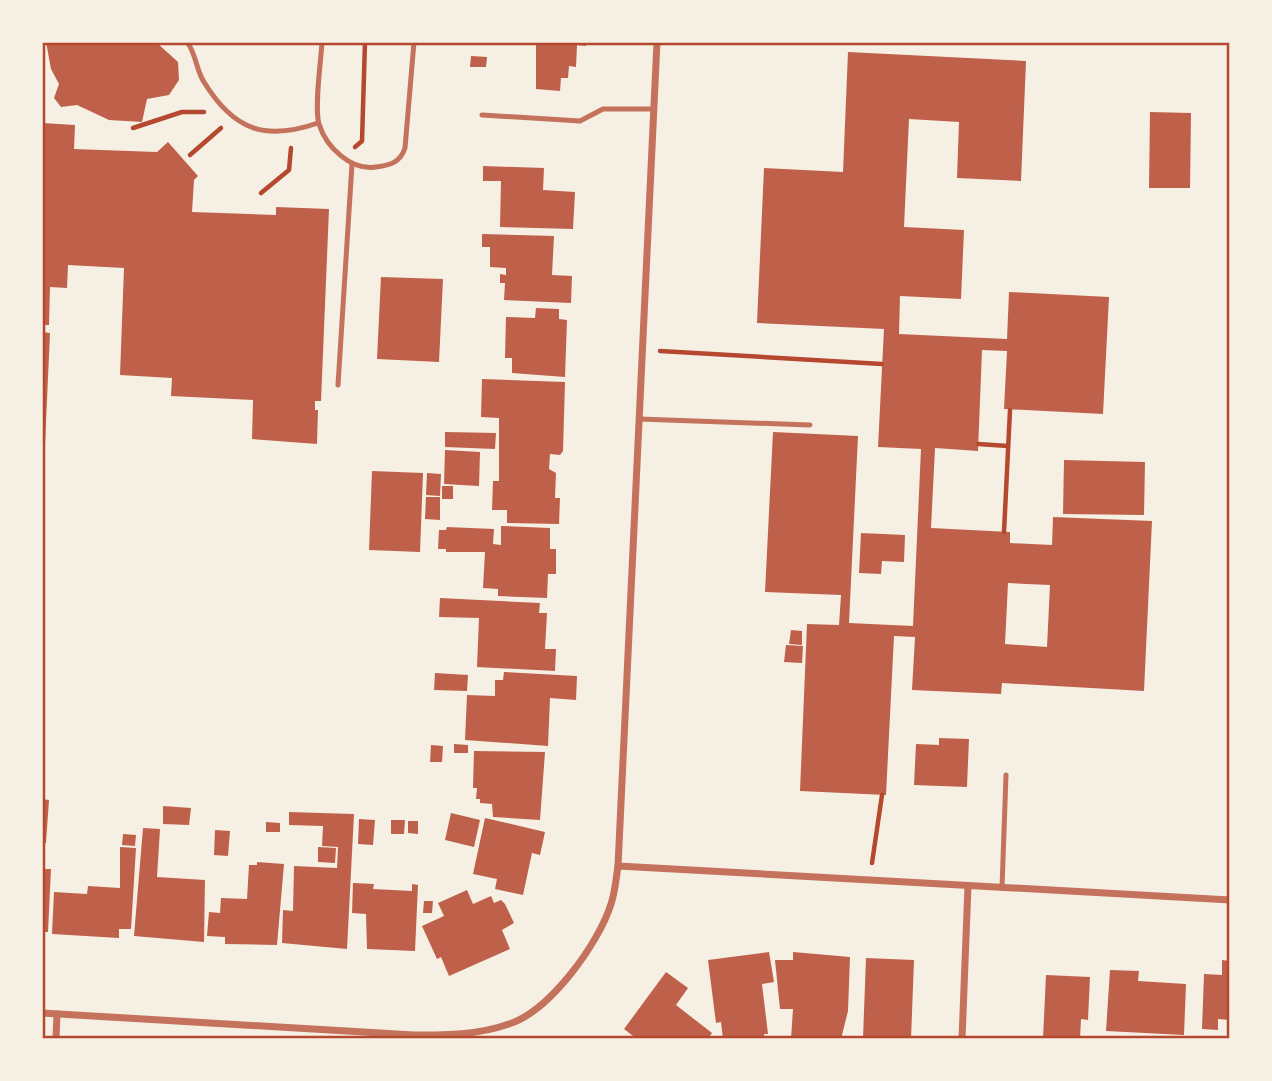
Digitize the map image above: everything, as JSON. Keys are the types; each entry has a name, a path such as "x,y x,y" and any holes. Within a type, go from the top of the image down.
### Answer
{"street":[{"path":"42,1013 466,1037 512,1024 545,1001 569,975 597,936 611,904 618,866 657,42"},
{"path":"618,866 1230,900"},
{"path":"962,1039 968,886"},
{"path":"56,1039 57,1014"}],"lane":[{"path":"187,42 203,81 232,115 253,130 290,132 318,123"},
{"path":"322,42 318,123 331,146 352,164 371,168 393,164 402,157 414,42"},
{"path":"482,115 580,121 603,109 654,109"},
{"path":"338,385 352,164"},
{"path":"639,419 810,425"},
{"path":"1002,888 1006,775"}],"path":[{"path":"190,155 224,125"},
{"path":"261,193 289,170 291,148"},
{"path":"643,349 882,364"},
{"path":"1004,532 1010,410"},
{"path":"978,444 1008,446"},
{"path":"871,881 874,836 882,795"}],"building":[{"path":"46,42 156,42 178,62 179,80 169,95 147,99 142,122 109,120 77,105 61,107 54,98 59,84 51,69"},
{"path":"536,42 586,42 586,46 577,45 576,67 569,66 568,78 561,78 560,91 536,89"},
{"path":"848,52 1026,61 1021,181 957,178 959,122 909,119 904,227 964,230 961,299 900,296 899,334 1007,339 1009,292 1109,297 1103,414 1004,409 1007,351 982,350 978,451 935,448 931,528 1010,532 1010,543 1052,545 1053,517 1152,521 1144,691 1002,683 1001,694 912,690 915,637 894,636 886,795 800,791 807,624 839,625 841,595 765,592 773,432 858,436 849,623 913,626 921,449 878,447 884,329 757,323 764,168 843,172","holes":["1008,583 1050,585 1047,647 1005,644"]},
{"path":"471,56 487,57 486,67 470,67"},
{"path":"1150,112 1191,113 1190,188 1149,188"},
{"path":"42,123 75,125 74,149 157,152 168,142 198,176 194,180 192,212 276,215 276,207 329,209 321,401 315,401 315,410 318,410 317,444 252,439 253,400 171,396 172,378 120,375 124,268 68,265 67,288 50,287 49,325 42,325"},
{"path":"483,166 544,168 543,190 575,192 573,229 500,227 501,181 483,181"},
{"path":"482,234 554,236 552,275 572,276 571,303 504,300 505,283 500,283 500,274 506,275 506,268 490,267 490,247 482,247"},
{"path":"381,277 443,279 439,362 377,359"},
{"path":"536,308 559,309 559,319 567,320 565,377 512,373 512,358 505,358 506,317 535,318"},
{"path":"42,332 50,333 44,467 42,467"},
{"path":"482,379 565,382 563,451 560,455 550,454 549,469 556,473 555,498 560,498 559,524 507,523 507,510 492,510 493,481 499,481 499,418 481,417"},
{"path":"445,432 496,433 495,449 445,447"},
{"path":"445,450 480,452 479,486 444,484"},
{"path":"1064,460 1145,462 1144,515 1063,514"},
{"path":"372,471 423,473 420,552 369,550"},
{"path":"427,473 441,474 440,496 426,495"},
{"path":"442,486 453,486 453,499 442,499"},
{"path":"426,497 440,497 440,520 425,519"},
{"path":"501,526 550,528 550,549 556,549 556,574 548,574 547,598 498,596 498,589 483,588 485,552 446,552 446,549 438,549 439,530 446,530 447,527 494,529 493,544 501,545"},
{"path":"861,533 905,535 904,562 882,561 881,574 859,573"},
{"path":"440,598 540,603 539,613 547,613 545,649 556,649 555,671 477,667 479,618 439,617"},
{"path":"791,630 802,631 802,645 789,644"},
{"path":"786,645 803,646 802,663 784,662"},
{"path":"504,672 577,676 576,700 550,698 548,746 465,740 467,695 495,696 495,680 503,680"},
{"path":"435,673 468,675 467,691 434,690"},
{"path":"939,738 969,739 967,787 914,785 916,744 939,745"},
{"path":"454,744 468,745 468,753 454,753"},
{"path":"431,745 443,746 442,762 430,762"},
{"path":"474,751 545,752 540,820 493,817 492,804 480,803 480,799 476,799 477,788 473,788"},
{"path":"42,799 49,800 46,843 42,843"},
{"path":"163,806 191,808 189,825 163,824"},
{"path":"289,812 354,814 347,949 282,943 283,910 293,911 294,866 337,868 338,847 322,846 323,826 289,825"},
{"path":"451,813 480,820 474,847 445,840"},
{"path":"485,818 545,832 540,855 532,853 523,895 495,889 497,879 473,874"},
{"path":"359,819 375,820 373,845 358,844"},
{"path":"391,820 405,820 404,834 391,834"},
{"path":"408,821 418,821 418,834 408,833"},
{"path":"266,822 280,823 280,832 266,832"},
{"path":"143,828 160,829 157,877 205,880 204,942 134,936"},
{"path":"215,830 230,831 228,856 214,855"},
{"path":"123,834 136,835 135,846 122,845"},
{"path":"120,847 136,848 131,929 119,929 119,938 52,934 54,892 87,894 88,886 120,888"},
{"path":"318,847 336,848 335,863 318,862"},
{"path":"257,862 284,864 277,945 225,944 225,937 207,936 209,912 220,913 221,898 247,899 249,865 257,865"},
{"path":"42,869 51,869 48,932 42,932"},
{"path":"353,883 374,884 373,889 412,891 412,884 418,885 415,951 367,949 366,914 352,913"},
{"path":"467,890 473,904 491,896 494,903 501,900 505,904 514,923 502,930 510,949 449,976 441,957 437,959 422,926 444,916 438,903"},
{"path":"424,901 433,901 432,913 423,913"},
{"path":"769,952 774,982 762,984 768,1034 764,1034 765,1039 723,1039 721,1022 716,1023 708,960"},
{"path":"793,952 850,957 848,1011 841,1039 791,1039 793,1009 780,1009 775,960 793,960"},
{"path":"866,958 914,960 911,1039 863,1039"},
{"path":"1222,960 1230,961 1230,1020 1218,1019 1218,1030 1202,1029 1204,974 1222,975"},
{"path":"1110,970 1139,971 1138,981 1186,984 1184,1035 1106,1031"},
{"path":"666,972 688,988 676,1005 712,1033 708,1039 637,1039 624,1029"},
{"path":"1046,975 1090,977 1088,1020 1081,1019 1080,1039 1043,1039"}]}
